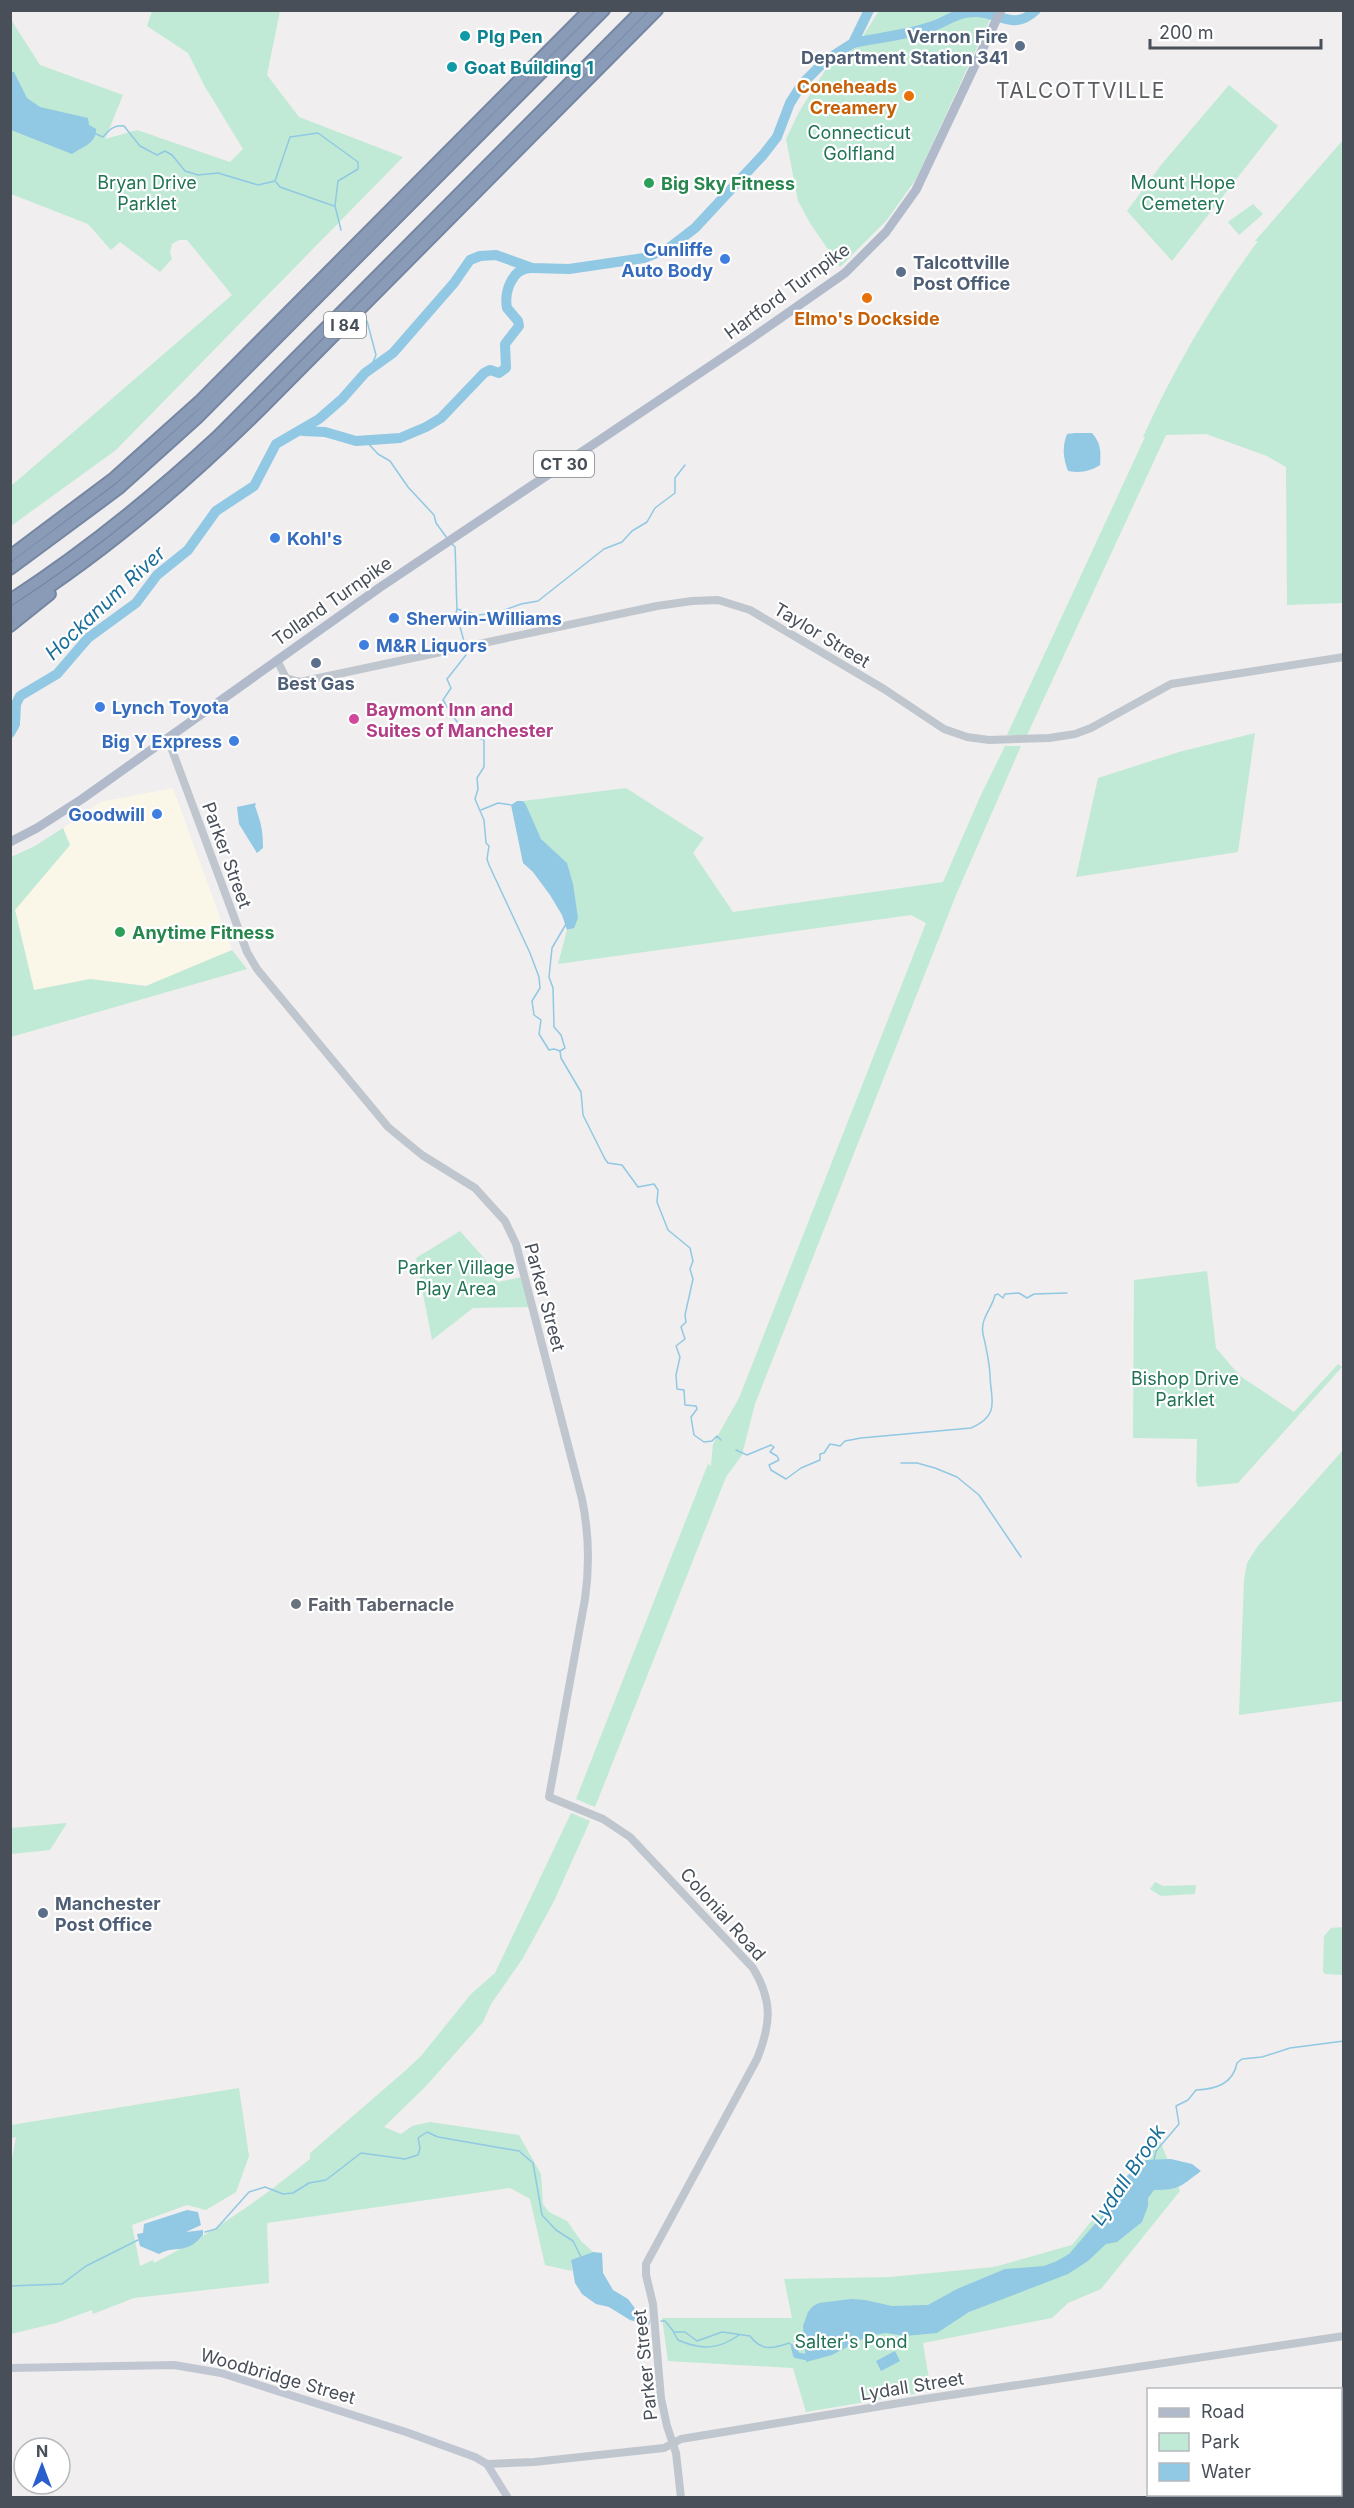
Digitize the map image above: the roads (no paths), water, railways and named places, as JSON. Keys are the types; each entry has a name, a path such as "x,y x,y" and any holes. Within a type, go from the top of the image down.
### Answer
{"highway":[{"name":"I 84","path":"10,556 114,478 194,406 589,10"},
{"path":"10,569 118,489 197,418 604,10"},
{"path":"602,50 635,10"},
{"path":"10,600 106,532 217,437 642,10"},
{"name":"I 84","path":"10,613 101,549 177,488 238,432 657,10"},
{"path":"10,626 101,549"}],"main road":[{"name":"Hartford Turnpike","path":"674,390 836,280 879,240 919,184 999,15"},
{"name":"Tolland Turnpike","path":"10,842 51,820 277,660 674,390"},
{"name":"Woodbridge Street","path":"10,2368 163,2364 204,2368 406,2432 462,2452 487,2464"},
{"path":"487,2464 508,2498"}],"street":[{"name":"Taylor Street","path":"277,660 286,678 300,682 657,606 718,600 750,610 884,689 944,729 967,737 1000,740 1049,738 1075,734 1091,728 1171,684 1344,657"},
{"name":"Parker Street","path":"168,739 247,952 257,969 388,1127 422,1155 475,1188 505,1221 516,1244 582,1499 589,1538 585,1599 549,1797"},
{"name":"Colonial Road","path":"549,1797 603,1819 630,1838 753,1968 763,1985 768,2004 769,2021 766,2038 757,2060 646,2264"},
{"name":"Parker Street","path":"646,2264 646,2275 654,2312 661,2398 666,2426 673,2444 681,2498"},
{"name":"Lydall Street","path":"487,2464 534,2462 664,2448 681,2439 924,2399 1344,2336"}],"water":[{"path":"11,72 14,72 27,98 40,107 88,118 89,125 96,129 94,138 72,154 11,130"},
{"path":"1092,433 1100,448 1100,465 1084,471 1068,471 1064,457 1064,443 1067,434"},
{"path":"517,801 523,801 526,805 541,839 567,863 578,918 574,928 567,930 562,915 550,895 533,872 523,863 511,805"},
{"path":"256,803 263,842 263,848 257,853 239,824 237,807"},
{"name":"Salter's Pond","path":"1171,2159 1192,2164 1201,2171 1180,2186 1154,2190 1148,2198 1148,2206 1142,2222 1117,2242 1106,2244 1088,2261 1068,2274 969,2312 937,2333 905,2336 886,2333 868,2336 832,2355 806,2362 803,2326 813,2306 819,2303 851,2299 892,2306 928,2305 957,2289 1005,2269 1044,2266 1057,2261 1069,2254 1119,2196 1122,2181 1130,2173 1146,2160"},
{"path":"187,2210 198,2212 201,2225 186,2232 203,2230 203,2235 197,2241 186,2248 159,2254 140,2246 137,2234 143,2233 144,2224"},
{"path":"593,2252 602,2253 603,2273 613,2290 628,2299 640,2315 649,2318 648,2325 630,2320 609,2307 596,2304 582,2294 575,2283 571,2260"},
{"path":"895,2351 900,2361 881,2371 876,2361"}],"waterway":[{"name":"Hockanum River","path":"10,733 15,724 16,704 20,696 57,674 88,638 136,603 157,575 188,550 216,511 254,486 276,444 319,419 342,399 365,373 393,353 454,283 470,260 480,256 496,255 532,268 569,269 644,258 669,248 695,228 763,155 777,137 790,103 802,84 825,61 853,43 869,10"},
{"path":"853,43 917,31 964,13 984,13 1020,20 1036,10"},
{"path":"96,134 103,137 112,128 124,126 140,146 157,155 165,151 172,155 185,171 198,175 218,173 258,185 275,181 290,137 318,133 358,162 358,169 338,181 335,206 341,230"},
{"path":"276,182 280,187 334,206"},
{"path":"303,431 325,432 356,441 400,438 441,418 484,373 490,370 499,373 506,368 505,344 519,326 518,321 507,308 508,288 514,276 524,269 531,268"},
{"path":"367,321 376,355 370,369"},
{"path":"365,440 378,454 390,461 408,487 434,515 436,523 447,538"},
{"path":"452,544 455,547 457,609 478,615 496,613 538,601 604,549 622,542 632,531 647,522 655,508 675,493 675,478 685,465"},
{"path":"457,609 456,613 464,641"},
{"path":"466,655 447,679 451,688 443,700 465,730 484,740 484,767 477,778 478,789 475,799 484,820 486,843 489,846 487,859 489,865 539,977 540,988 532,1001 534,1015 541,1020 539,1034 549,1050 560,1051 561,1058 581,1092 583,1115 605,1159 608,1163 622,1165 638,1187 654,1184 658,1190 657,1202 668,1230 690,1248 693,1261 690,1269 693,1279 685,1315 686,1322 681,1327 685,1339 676,1346 680,1357 676,1375 677,1389 684,1390 685,1405 696,1406 697,1409 691,1417 694,1435 704,1442 712,1441 717,1436 721,1440"},
{"path":"481,810 498,803 511,805"},
{"path":"560,1051 565,1048 561,1035 554,1027 553,988 549,977 552,948 566,924"},
{"path":"736,1450 747,1455 771,1445 774,1447 770,1452 779,1460 769,1465 771,1470 786,1479 801,1468 820,1460 820,1454 824,1453 830,1444 840,1446 845,1441 861,1438 971,1428 981,1423 991,1412 989,1363 983,1323 995,1295 998,1294 1003,1298 1005,1294 1019,1293 1027,1298 1034,1294 1067,1293"},
{"path":"901,1463 917,1463 957,1477 979,1495 1021,1557"},
{"name":"Lydall Brook","path":"1154,2160 1156,2151 1179,2124 1176,2106 1188,2100 1196,2090 1217,2087 1228,2081 1237,2063 1242,2059 1262,2057 1290,2048 1344,2041"},
{"name":"Lydall Brook","path":"205,2232 216,2229 249,2192 265,2187 283,2194 293,2193 309,2183 326,2180 361,2153 405,2159 418,2155 420,2148 418,2138 427,2132 438,2137 519,2151 533,2163 542,2215 556,2230 573,2241 581,2257"},
{"name":"Lydall Brook","path":"10,2286 62,2284 86,2266 138,2240"},
{"name":"Lydall Brook","path":"661,2321 665,2321 674,2332 685,2332 697,2341 722,2332 750,2336 758,2344 767,2347 789,2343 794,2347"},
{"path":"674,2333 678,2340 702,2347 724,2344 739,2335"},
{"path":"794,2347 796,2355 805,2357"}],"place":[{"name":"PIg Pen","path":"465,36"},
{"name":"Vernon Fire Department Station 341","path":"1020,46"},
{"name":"Goat Building 1","path":"452,67"},
{"name":"Coneheads Creamery","path":"909,96"},
{"name":"Big Sky Fitness","path":"649,183"},
{"name":"Cunliffe Auto Body","path":"725,259"},
{"name":"Talcottville Post Office","path":"901,272"},
{"name":"Elmo's Dockside","path":"867,298"},
{"name":"Kohl's","path":"275,538"},
{"name":"Sherwin-Williams","path":"394,618"},
{"name":"M&R Liquors","path":"364,645"},
{"name":"Best Gas","path":"316,663"},
{"name":"Lynch Toyota","path":"100,707"},
{"name":"Baymont Inn and Suites of Manchester","path":"354,719"},
{"name":"Big Y Express","path":"234,741"},
{"name":"Goodwill","path":"157,814"},
{"name":"Anytime Fitness","path":"120,932"},
{"name":"Faith Tabernacle","path":"296,1604"},
{"name":"Manchester Post Office","path":"43,1913"}],"district":[{"name":"TALCOTTVILLE","path":"1081,90"}],"park label":[{"name":"Connecticut Golfland","path":"859,142"},
{"name":"Bryan Drive Parklet","path":"147,192"},
{"name":"Mount Hope Cemetery","path":"1183,192"},
{"name":"Parker Village Play Area","path":"456,1277"},
{"name":"Bishop Drive Parklet","path":"1185,1388"}]}
